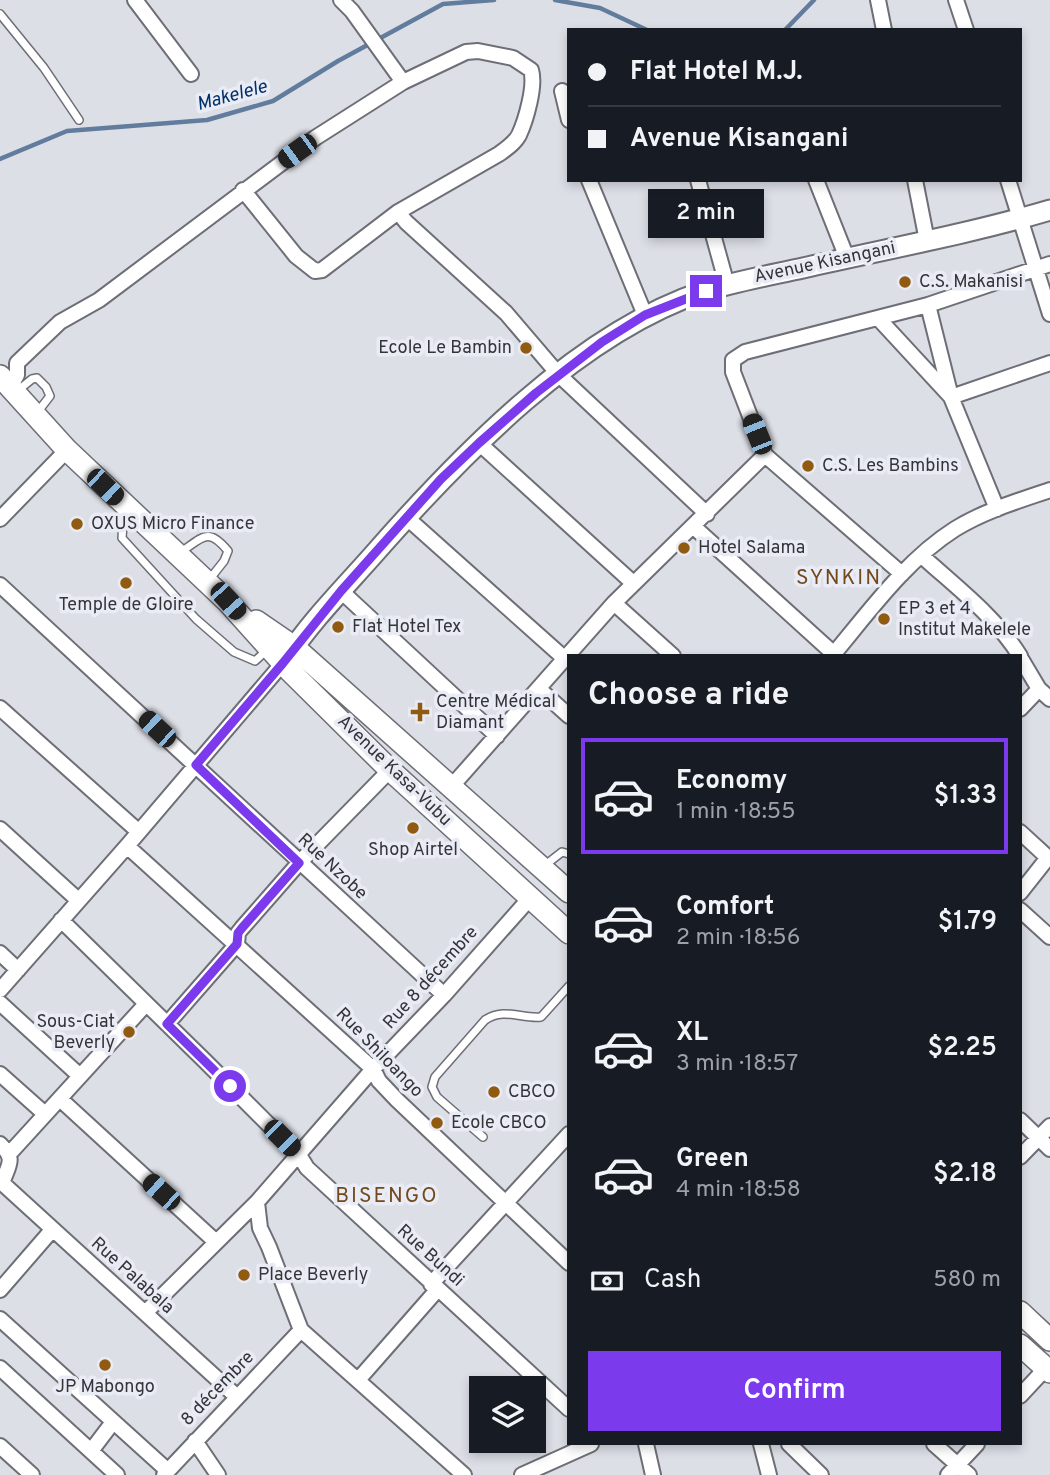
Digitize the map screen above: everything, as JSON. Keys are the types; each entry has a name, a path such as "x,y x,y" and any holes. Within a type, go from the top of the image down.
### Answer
{"main road":[{"name":"Avenue Kasa-Vubu","path":"9,385 67,450 282,653 390,770 567,931"},
{"name":"Avenue Kasa-Vubu","path":"282,653 451,788 567,890"},
{"path":"1022,1314 1050,1340"},
{"path":"1022,1347 1048,1370"}],"street":[{"path":"135,0 191,74"},
{"path":"341,0 403,82"},
{"path":"878,0 884,28"},
{"path":"956,0 965,28"},
{"path":"9,385 17,375 17,363 60,322 110,292 243,190 315,138 403,82 466,52 478,51 513,58 526,66 533,75 527,110 519,135 511,144 499,154 398,212 322,270 314,271 296,256 243,190"},
{"path":"562,91 567,112"},
{"path":"590,182 645,315"},
{"path":"699,182 727,285"},
{"path":"817,182 847,258"},
{"path":"915,182 927,241"},
{"path":"1009,182 1043,267 1050,314"},
{"name":"Avenue Kisangani","path":"282,653 406,517 479,443 559,375 602,342 645,315 727,285 927,241 1050,210"},
{"path":"398,212 517,324 559,375 707,514"},
{"path":"902,574 765,455 733,372 733,360 745,352 928,304 1043,267"},
{"path":"928,304 951,397 997,509"},
{"path":"878,317 951,397"},
{"path":"951,397 1050,363"},
{"path":"479,443 633,583"},
{"path":"0,519 67,450"},
{"path":"568,654 633,583 694,527 765,455"},
{"path":"834,654 902,574 955,529 997,509 1050,491"},
{"path":"406,517 564,658"},
{"path":"694,527 832,654"},
{"path":"922,556 994,623 1018,654"},
{"name":"Rue Nzobe","path":"0,585 444,995"},
{"path":"341,591 497,736"},
{"path":"614,603 671,654"},
{"path":"0,990 196,765 282,653"},
{"path":"451,788 567,655"},
{"path":"1022,660 1045,694 1022,708"},
{"path":"538,689 567,714"},
{"path":"0,708 139,832"},
{"path":"167,1024 237,944 238,933 299,863 390,770"},
{"path":"0,829 78,900"},
{"path":"1022,834 1045,855 1046,860 1022,890"},
{"name":"Rue Shiloango","path":"127,846 373,1069 379,1081 397,1100 567,1262"},
{"name":"Rue 8 décembre","path":"145,1313 257,1202 373,1069 444,995 530,898"},
{"path":"1022,912 1050,937"},
{"name":"Rue Bundi","path":"61,920 299,1155 307,1168 567,1407"},
{"path":"0,953 18,970"},
{"path":"0,1003 80,1076"},
{"path":"5,1148 60,1099 146,1003"},
{"path":"0,1074 44,1114"},
{"path":"60,1099 216,1242"},
{"path":"1022,1122 1050,1149"},
{"path":"1022,1155 1050,1126"},
{"path":"358,1380 434,1286 567,1136"},
{"name":"Rue Palabala","path":"5,1148 11,1158 1,1182 236,1396"},
{"path":"257,1202 260,1228 301,1330 464,1475"},
{"path":"0,1290 52,1230"},
{"path":"0,1320 166,1473"},
{"name":"8 décembre","path":"166,1473 301,1330"},
{"path":"0,1368 117,1475"},
{"path":"1022,1394 1048,1370"},
{"path":"91,1451 113,1422"},
{"path":"195,1441 218,1475"},
{"path":"522,1475 551,1469 589,1445"},
{"path":"646,1445 653,1475"},
{"path":"761,1445 769,1475"},
{"path":"790,1445 821,1475"},
{"path":"935,1445 958,1472 976,1445"},
{"path":"0,1446 32,1475"}],"lane":[{"path":"0,14 44,68 79,120"},
{"path":"125,505 122,538 196,619 234,652 255,661 282,653"},
{"path":"177,554 204,536 219,540 228,551 224,561 207,582"},
{"path":"542,868 558,854 567,853"},
{"path":"484,1137 436,1097 432,1087 435,1077 485,1020 502,1012 529,1018 541,1017 567,988"}],"waterway":[{"name":"Makelele","path":"0,159 67,131 207,120 273,101 338,61 443,4 494,0"},
{"name":"Makelele","path":"555,0 600,8 643,28"},
{"name":"Makelele","path":"787,28 814,0"}],"place":[{"name":"C.S. Makanisi","path":"905,282"},
{"name":"Ecole Le Bambin","path":"526,348"},
{"name":"C.S. Les Bambins","path":"808,466"},
{"name":"OXUS Micro Finance","path":"77,524"},
{"name":"Hotel Salama","path":"684,548"},
{"name":"Temple de Gloire","path":"126,583"},
{"name":"EP 3 et 4 Institut Makelele","path":"884,619"},
{"name":"Flat Hotel Tex","path":"338,627"},
{"name":"Centre Médical Diamant","path":"420,712"},
{"name":"Shop Airtel","path":"413,828"},
{"name":"Sous-Ciat Beverly","path":"129,1032"},
{"name":"CBCO","path":"494,1092"},
{"name":"Ecole CBCO","path":"437,1123"},
{"name":"Place Beverly","path":"244,1275"},
{"name":"JP Mabongo","path":"105,1365"}],"district":[{"name":"SYNKIN","path":"839,578"},
{"name":"BISENGO","path":"387,1196"}],"route":[{"path":"230,1086 167,1024 237,944 238,933 299,863 196,765 406,517 479,443 536,393 602,342 645,315 706,291"}]}
